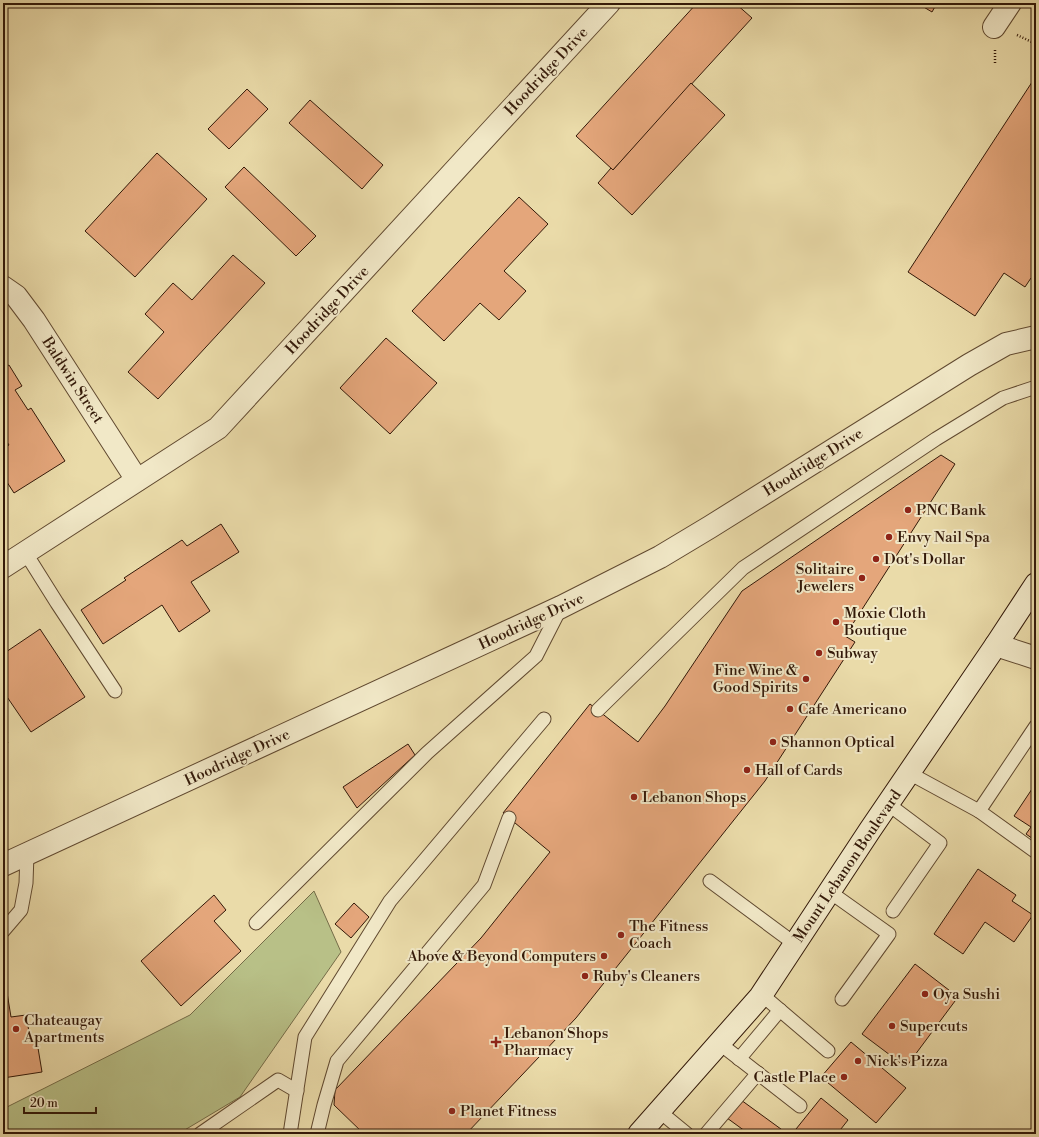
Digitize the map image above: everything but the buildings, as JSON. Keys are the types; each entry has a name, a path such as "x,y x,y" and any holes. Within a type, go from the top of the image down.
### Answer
{"street":[{"name":"Hoodridge Drive","path":"3,567 218,428 609,3"},
{"path":"994,27 1010,3"},
{"name":"Baldwin Street","path":"3,287 16,296 34,320 137,480"},
{"name":"Hoodridge Drive","path":"3,865 561,608 660,557 968,365 1006,344 1036,336"},
{"name":"Mount Lebanon Boulevard","path":"639,1134 760,998 1036,584"},
{"path":"996,645 1036,658"}],"lane":[{"path":"598,710 743,568 936,439 1003,398 1036,387"},
{"path":"25,552 115,691"},
{"path":"256,923 427,753 536,656 561,608"},
{"path":"290,1134 305,1037 390,901 544,719"},
{"path":"979,811 1036,726"},
{"path":"909,773 979,811 1036,852"},
{"path":"888,804 940,843 892,911"},
{"path":"317,1134 337,1061 484,885 509,818"},
{"path":"3,931 21,910 26,883 27,854"},
{"path":"710,881 795,944"},
{"path":"830,892 889,934 842,999"},
{"path":"762,994 828,1051"},
{"path":"739,1059 780,1010"},
{"path":"719,1043 800,1106"},
{"path":"706,1134 758,1074"},
{"path":"200,1134 278,1080 297,1090"},
{"path":"659,1111 687,1134"}],"path":[{"path":"1022,38 1036,42"}],"green space":[{"path":"314,891 341,952 240,1097 178,1134 3,1134 3,1109 190,1015"}],"place":[{"name":"PNC Bank","path":"908,510"},
{"name":"Envy Nail Spa","path":"889,537"},
{"name":"Dot's Dollar","path":"876,559"},
{"name":"Solitaire Jewelers","path":"862,578"},
{"name":"Moxie Cloth Boutique","path":"836,622"},
{"name":"Subway","path":"819,653"},
{"name":"Fine Wine & Good Spirits","path":"806,679"},
{"name":"Cafe Americano","path":"790,709"},
{"name":"Shannon Optical","path":"773,742"},
{"name":"Hall of Cards","path":"747,770"},
{"name":"Lebanon Shops","path":"634,797"},
{"name":"The Fitness Coach","path":"621,935"},
{"name":"Above & Beyond Computers","path":"604,956"},
{"name":"Ruby's Cleaners","path":"585,976"},
{"name":"Oya Sushi","path":"925,994"},
{"name":"Supercuts","path":"892,1026"},
{"name":"Chateaugay Apartments","path":"16,1029"},
{"name":"Lebanon Shops Pharmacy","path":"496,1042"},
{"name":"Nick's Pizza","path":"858,1061"},
{"name":"Castle Place","path":"844,1077"},
{"name":"Planet Fitness","path":"452,1111"}]}
